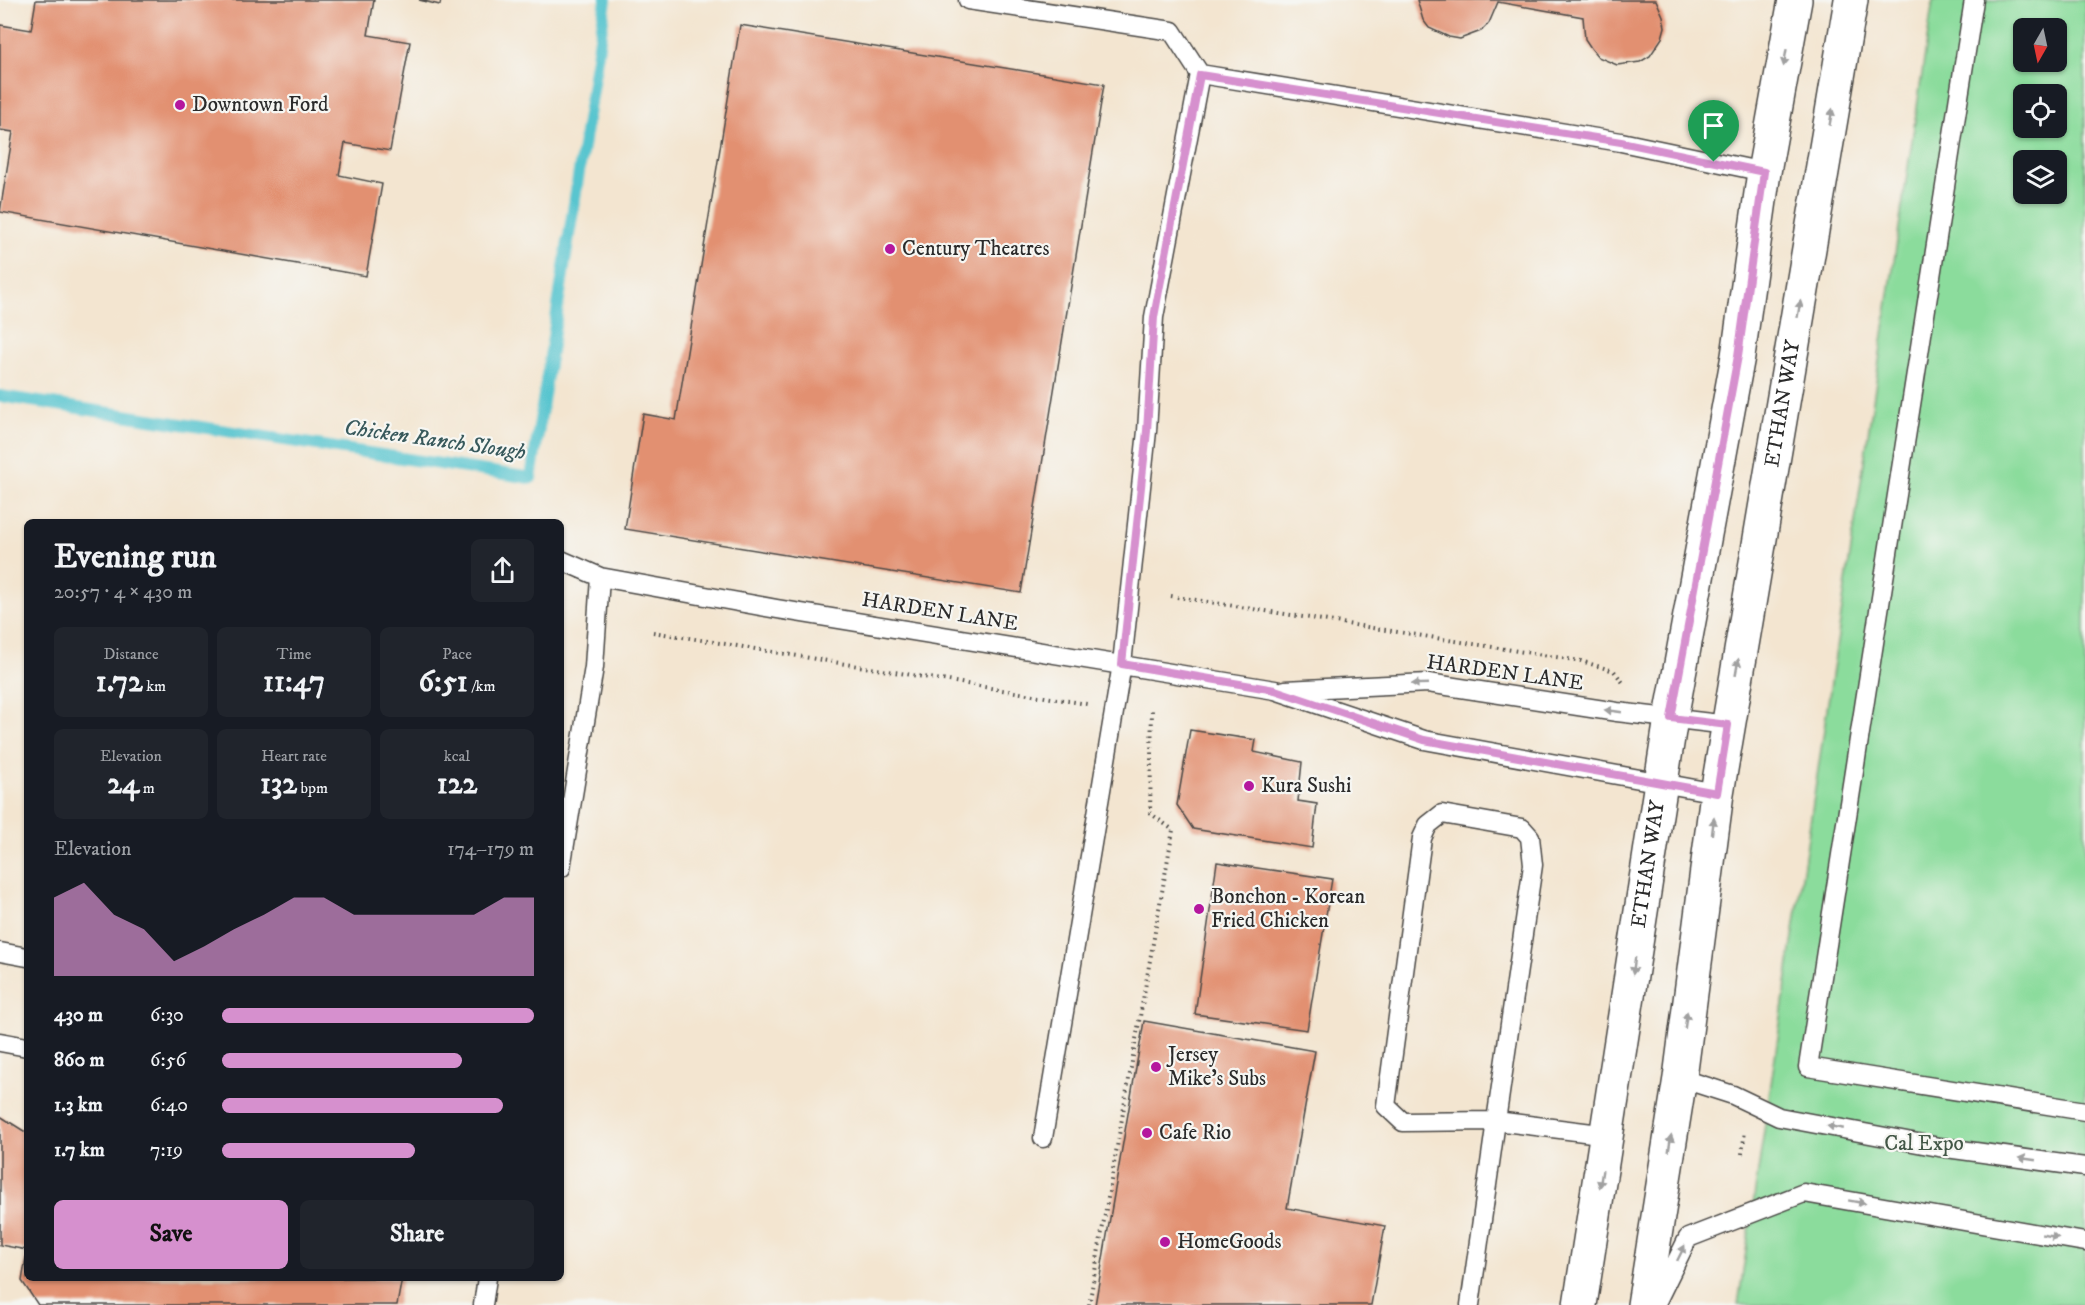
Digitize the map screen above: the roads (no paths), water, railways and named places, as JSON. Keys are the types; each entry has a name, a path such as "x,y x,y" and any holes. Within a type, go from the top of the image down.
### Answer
{"street":[{"name":"ETHAN WAY","path":"1580,1305 1671,718 1738,356 1764,172 1795,0"},
{"name":"ETHAN WAY","path":"1644,1305 1680,1078 1717,793 1851,0"}],"lane":[{"path":"968,0 1172,31 1200,75 1154,317 1147,431 1122,664 1042,1138"},
{"path":"1974,0 1808,1067 2085,1111"},
{"path":"1200,75 1621,142 1764,172"},
{"name":"HARDEN LANE","path":"564,561 600,577 777,609 1275,690 1424,740 1717,793"},
{"path":"564,850 594,667 600,577"},
{"name":"HARDEN LANE","path":"1275,690 1428,683 1728,725"},
{"path":"1470,1305 1496,1121 1533,865 1530,837 1522,828 1442,814 1428,825 1422,838 1386,1106 1403,1122 1496,1121 1608,1135"},
{"path":"0,952 24,956"},
{"path":"0,1042 24,1046"},
{"path":"1680,1078 1733,1095 1779,1117 1939,1147 2085,1167"},
{"path":"1655,1305 1688,1238 1804,1193 2085,1242"},
{"path":"483,1305 487,1281"}],"waterway":[{"name":"Chicken Ranch Slough","path":"0,396 531,478 606,0"}],"place":[{"name":"Downtown Ford","path":"180,105"},
{"name":"Century Theatres","path":"890,249"},
{"name":"Kura Sushi","path":"1249,786"},
{"name":"Bonchon - Korean Fried Chicken","path":"1199,909"},
{"name":"Jersey Mike's Subs","path":"1156,1067"},
{"name":"Cafe Rio","path":"1147,1133"},
{"name":"HomeGoods","path":"1165,1242"}],"park label":[{"name":"Cal Expo","path":"1924,1144"}]}
